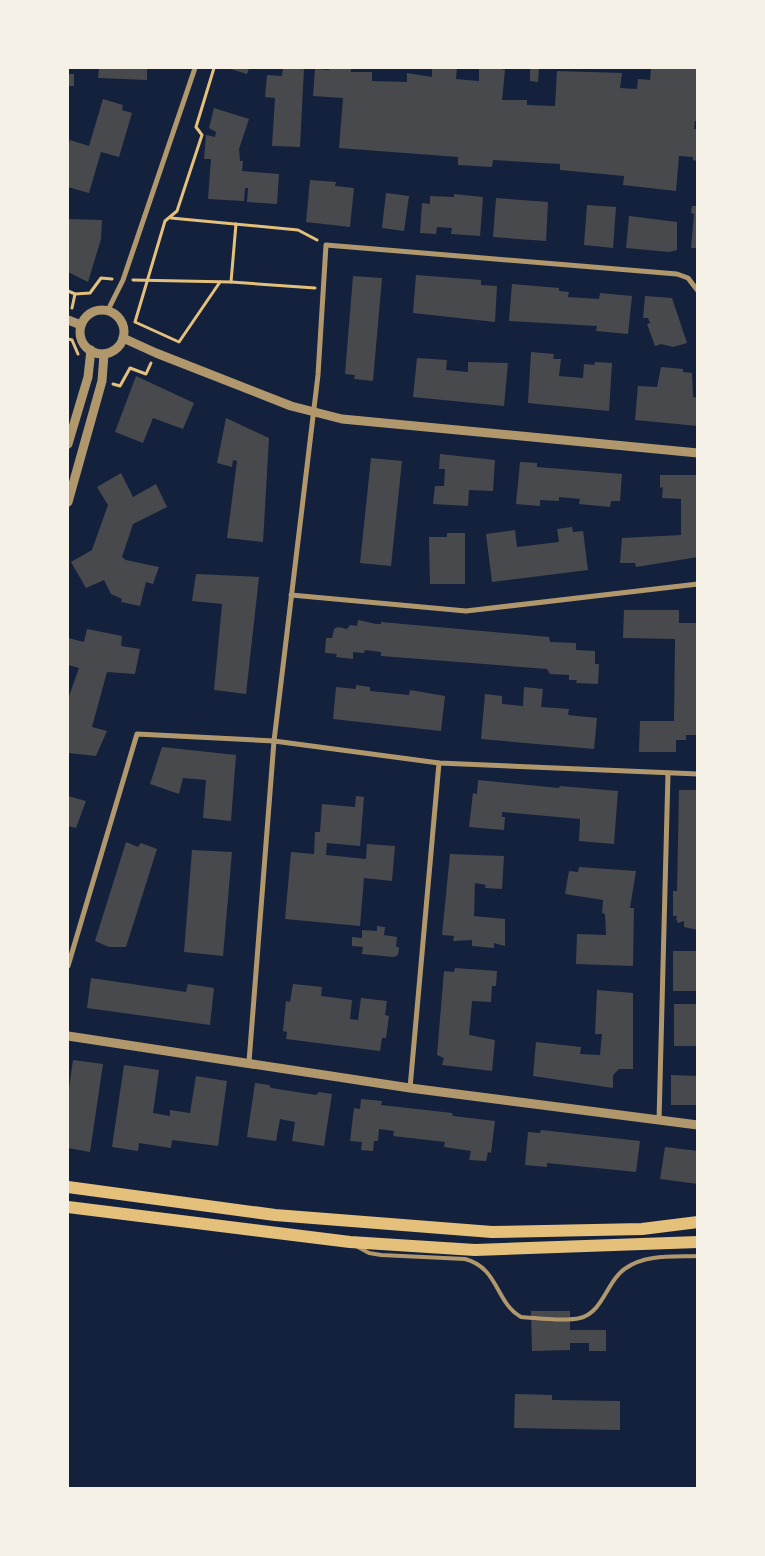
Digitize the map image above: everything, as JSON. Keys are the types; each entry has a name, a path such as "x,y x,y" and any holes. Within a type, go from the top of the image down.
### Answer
{"main road":[{"path":"68,1187 275,1216 492,1232 642,1229 698,1222"},
{"path":"68,1207 350,1242 475,1250 698,1242"}],"street":[{"path":"108,310 124,280 195,68"},
{"path":"250,1062 274,741 318,375 326,245 677,274 688,278 698,291"},
{"path":"108,310 120,319 124,330 123,338 117,348 104,354 91,350 81,338 81,325 93,312 108,310"},
{"path":"68,320 81,325"},
{"path":"123,338 156,353 312,413 342,420 698,453"},
{"path":"68,444 88,377 91,350"},
{"path":"68,502 102,381 104,354"},
{"path":"291,595 466,611 698,584"},
{"path":"68,966 137,734 274,741 439,763 698,774"},
{"path":"410,1088 439,763"},
{"path":"659,1121 668,773"},
{"path":"68,1036 250,1062 410,1088 698,1125"}],"lane":[{"path":"350,1242 369,1253 381,1256 465,1259 474,1262 484,1267 513,1312 521,1317 578,1319 588,1315 596,1307 617,1275 634,1263 645,1259 698,1256"}],"path":[{"path":"214,68 196,127 202,135 177,211 164,221 135,322 179,342 220,282"},
{"path":"170,218 298,230 326,245"},
{"path":"231,282 236,224"},
{"path":"68,291 75,294 90,293 101,278 147,281 231,282 323,288"}],"building":[{"path":"99,68 147,68 147,80 98,78"},
{"path":"227,68 249,68 247,74"},
{"path":"283,68 304,68 300,147 272,146 275,98 265,97 267,75 282,76"},
{"path":"329,68 351,68 351,72 372,72 372,81 407,82 407,73 432,77 432,68 457,68 456,79 479,81 479,68 498,68 505,70 502,100 527,100 527,105 555,106 557,71 622,73 620,88 637,89 638,79 650,80 651,68 698,68 698,121 695,121 694,129 698,129 698,161 693,160 693,157 679,156 676,191 623,185 624,176 560,170 560,164 493,160 492,167 458,165 458,157 339,148 343,98 313,96 315,69 329,70"},
{"path":"530,68 539,68 538,82 530,81"},
{"path":"68,74 74,74 74,86 68,86"},
{"path":"103,99 123,105 122,110 132,113 119,157 101,152 89,193 68,187 68,147 70,140 89,146"},
{"path":"214,108 249,119 239,149 240,161 243,161 242,171 279,174 277,204 247,202 248,188 245,188 244,201 208,199 211,159 204,159 206,135 215,137 216,132 209,128"},
{"path":"310,180 336,182 335,186 354,188 350,227 306,222"},
{"path":"386,193 409,196 404,231 382,228"},
{"path":"454,194 483,197 480,236 451,234 452,228 437,227 436,234 420,233 422,203 430,204 430,196 454,197"},
{"path":"496,198 548,202 546,241 493,237"},
{"path":"587,205 616,207 613,248 584,245"},
{"path":"692,206 698,206 698,248 691,248 694,214 691,213"},
{"path":"629,216 677,222 677,250 669,252 626,248"},
{"path":"68,219 102,220 101,239 88,282 68,272"},
{"path":"416,275 481,280 481,285 497,286 495,322 413,313"},
{"path":"353,276 382,278 373,381 354,379 355,375 345,374"},
{"path":"512,284 559,288 559,291 569,292 568,297 599,299 600,293 632,296 628,334 596,331 597,326 509,321"},
{"path":"645,296 672,298 687,343 673,347 661,344 655,346 647,324 650,323 648,318 643,318"},
{"path":"531,352 554,354 553,359 561,359 559,376 583,378 584,364 594,365 595,362 612,363 609,411 528,403"},
{"path":"417,358 447,360 446,370 468,372 468,362 508,363 504,406 413,397"},
{"path":"661,367 683,369 683,372 692,373 693,397 698,398 698,426 635,420 638,386 657,387"},
{"path":"136,376 194,403 183,429 153,418 143,443 115,432"},
{"path":"226,418 269,438 263,542 227,538 237,461 233,460 232,467 217,463"},
{"path":"440,454 495,460 493,491 469,490 468,506 433,504 435,486 444,486 445,469 439,469"},
{"path":"371,458 402,461 391,566 360,563"},
{"path":"520,462 537,463 537,467 622,474 620,501 611,501 610,507 579,504 580,499 559,497 559,501 540,500 540,506 516,504"},
{"path":"121,473 133,497 156,484 167,507 133,524 122,557 126,560 159,567 153,584 146,582 140,606 121,602 122,599 111,594 104,580 86,588 71,562 92,550 108,505 97,487"},
{"path":"660,475 698,475 698,557 636,567 635,563 620,563 622,538 681,535 681,499 662,498 663,487 660,488"},
{"path":"572,527 573,532 583,531 588,570 492,582 486,534 515,530 517,547 559,542 557,529"},
{"path":"447,533 465,533 465,584 430,584 429,537 447,537"},
{"path":"196,574 259,577 246,694 214,690 222,604 192,601"},
{"path":"624,610 679,610 679,623 698,623 698,735 686,735 686,740 676,740 676,752 639,752 640,721 674,721 675,639 623,638"},
{"path":"358,620 376,624 381,624 381,622 549,637 550,642 576,643 576,650 595,651 595,664 599,664 598,684 576,683 577,680 569,680 569,675 550,674 547,669 381,656 381,652 365,650 364,653 353,652 353,659 336,657 337,654 325,653 326,638 332,638 334,629 338,627 347,629 350,625 357,626"},
{"path":"87,629 122,636 121,646 140,649 135,674 107,672 92,727 107,731 96,756 68,753 68,699 79,668 68,665 68,638 84,642"},
{"path":"356,685 370,687 370,691 409,695 410,690 445,696 441,731 333,719 336,687 356,689"},
{"path":"524,687 543,689 541,707 569,709 568,715 597,718 594,749 481,739 485,694 502,696 502,704 523,706"},
{"path":"162,747 236,755 231,821 203,818 206,780 183,778 179,794 150,784"},
{"path":"478,780 559,788 560,786 618,791 614,844 579,841 580,819 502,812 502,817 505,817 504,830 469,827 473,793 477,794"},
{"path":"679,790 698,790 698,930 684,927 684,921 678,923 677,916 673,916 673,891 677,891"},
{"path":"68,796 86,801 76,828 68,826"},
{"path":"356,796 364,797 360,846 327,843 326,855 366,859 367,844 395,846 392,881 364,878 360,926 285,919 291,852 314,854 315,832 320,832 322,804 355,807"},
{"path":"126,842 138,847 141,843 157,849 126,947 109,947 95,941"},
{"path":"192,850 232,852 223,956 184,952"},
{"path":"450,854 504,856 502,889 485,888 486,885 475,883 474,916 505,919 505,946 494,943 494,948 472,946 472,940 453,941 454,936 442,935"},
{"path":"579,867 636,871 630,908 634,908 633,966 576,964 577,934 606,935 605,914 602,913 603,900 565,894 569,871 578,872"},
{"path":"377,926 385,927 384,935 397,937 396,947 399,947 398,955 394,957 362,954 363,947 352,946 352,937 362,938 362,930 377,931"},
{"path":"673,951 698,951 698,991 673,991"},
{"path":"455,968 497,971 496,986 492,986 491,1002 472,1001 469,1035 495,1040 492,1071 442,1065 444,1058 437,1055 444,971 454,972"},
{"path":"91,978 186,992 188,984 214,988 210,1025 87,1008"},
{"path":"293,984 322,987 321,996 352,1000 350,1019 358,1020 361,998 387,1001 385,1015 389,1016 386,1038 382,1038 380,1051 286,1039 287,1032 283,1031 286,1001 290,1002"},
{"path":"597,990 633,993 633,1069 619,1069 613,1075 613,1088 533,1076 536,1042 581,1047 580,1054 600,1055 602,1034 595,1034"},
{"path":"674,1004 698,1004 698,1046 674,1046"},
{"path":"73,1060 103,1064 90,1152 68,1148 68,1095"},
{"path":"124,1065 159,1070 153,1113 170,1116 170,1110 190,1113 196,1076 227,1081 218,1146 172,1140 171,1148 139,1143 138,1151 112,1147"},
{"path":"671,1075 698,1076 698,1105 671,1105"},
{"path":"255,1083 269,1085 271,1088 316,1095 319,1092 332,1094 324,1146 292,1141 295,1122 280,1119 276,1141 247,1137"},
{"path":"361,1099 382,1101 381,1105 452,1113 453,1116 495,1121 491,1153 488,1152 486,1161 469,1160 471,1151 444,1147 445,1142 393,1136 394,1131 379,1129 378,1141 374,1141 373,1151 361,1150 362,1142 350,1141 354,1108 360,1109"},
{"path":"541,1130 640,1141 636,1172 547,1163 547,1167 525,1165 528,1132 540,1133"},
{"path":"665,1147 698,1151 698,1184 660,1179"},
{"path":"531,1311 570,1311 570,1330 606,1330 606,1351 589,1351 589,1343 570,1343 570,1350 532,1351"},
{"path":"515,1394 552,1395 552,1400 620,1401 620,1430 514,1428"}]}
